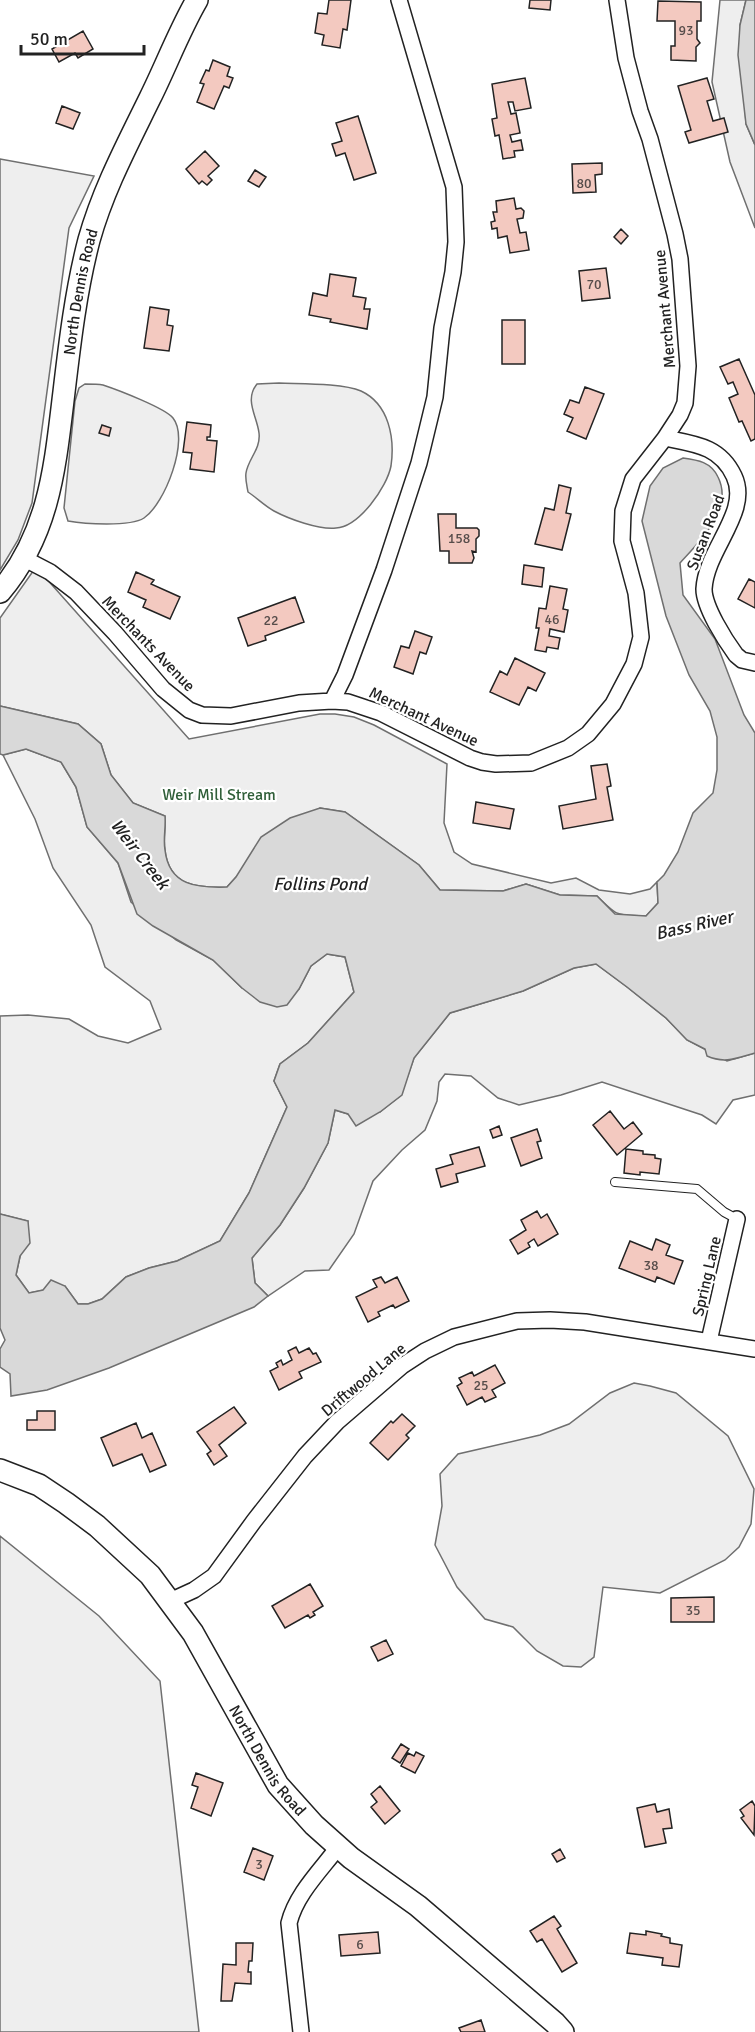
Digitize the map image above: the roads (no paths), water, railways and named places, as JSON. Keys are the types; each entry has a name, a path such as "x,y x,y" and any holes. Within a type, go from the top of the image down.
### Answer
{"main road":[{"name":"North Dennis Road","path":"0,592 25,559 46,507 53,478 79,285 100,204 197,0"},
{"name":"North Dennis Road","path":"0,1470 39,1485 97,1526 150,1575 193,1633 278,1785 314,1825 351,1858 418,1906 563,2032"}],"street":[{"path":"332,700 345,675 384,570 419,463 435,397 442,328 453,272 456,242 454,187 399,0"},
{"name":"Merchant Avenue","path":"332,700 348,702 381,712 471,758 496,764 531,763 568,748 588,734 601,721 613,704 638,653 641,636 636,594 622,541 621,523 633,479 665,438 685,403 688,384 688,347 680,259 675,234 626,58 617,0"},
{"name":"Susan Road","path":"665,438 701,445 714,451 731,468 738,482 737,509 715,550 704,589 705,600 736,655 742,660 755,663"},
{"name":"Merchants Avenue","path":"25,559 50,572 76,592 163,689 189,710 202,715 231,716 299,703 332,700"},
{"name":"Spring Lane","path":"709,1341 737,1219"},
{"name":"Driftwood Lane","path":"170,1601 194,1590 214,1576 304,1456 337,1422 402,1366 425,1351 454,1337 517,1321 550,1320 585,1322 755,1349"},
{"path":"299,2032 289,1923 292,1910 301,1896 339,1846"}],"lane":[{"path":"615,1182 698,1189 724,1212 737,1219"}],"water":[{"path":"746,0 755,0 755,145 746,124 738,55 740,25"},
{"name":"Follins Pond","path":"683,458 699,461 712,468 722,489 722,501 713,524 680,563 683,595 715,639 744,715 755,733 755,1053 725,1060 707,1056 705,1049 687,1040 666,1018 596,964 574,968 523,991 450,1013 414,1058 402,1095 380,1112 356,1126 348,1114 335,1110 328,1143 304,1188 280,1225 252,1258 255,1283 268,1296 254,1307 109,1368 47,1390 11,1396 10,1374 0,1367 0,1349 5,1340 0,1328 0,1214 28,1221 30,1243 20,1256 16,1275 29,1293 43,1290 51,1280 65,1286 78,1304 88,1304 102,1299 126,1277 177,1261 220,1241 249,1193 287,1107 274,1081 280,1064 308,1043 354,992 345,957 327,954 311,966 299,989 287,1005 277,1007 260,1002 213,960 153,926 137,914 118,863 87,827 76,787 61,762 26,749 0,754 0,706 78,724 101,744 111,775 133,803 165,816 164,846 168,862 178,878 195,885 227,887 236,877 261,837 290,818 320,808 345,812 419,865 440,890 503,891 526,884 560,895 597,896 615,914 646,916 658,903 657,882 678,852 693,813 713,793 717,770 717,737 710,711 689,675 666,616 642,521 650,486 663,468"}],"park label":[{"name":"Weir Mill Stream","path":"219,794"}],"water label":[{"name":"Weir Creek","path":"140,854"},
{"name":"Bass River","path":"694,925"}]}
